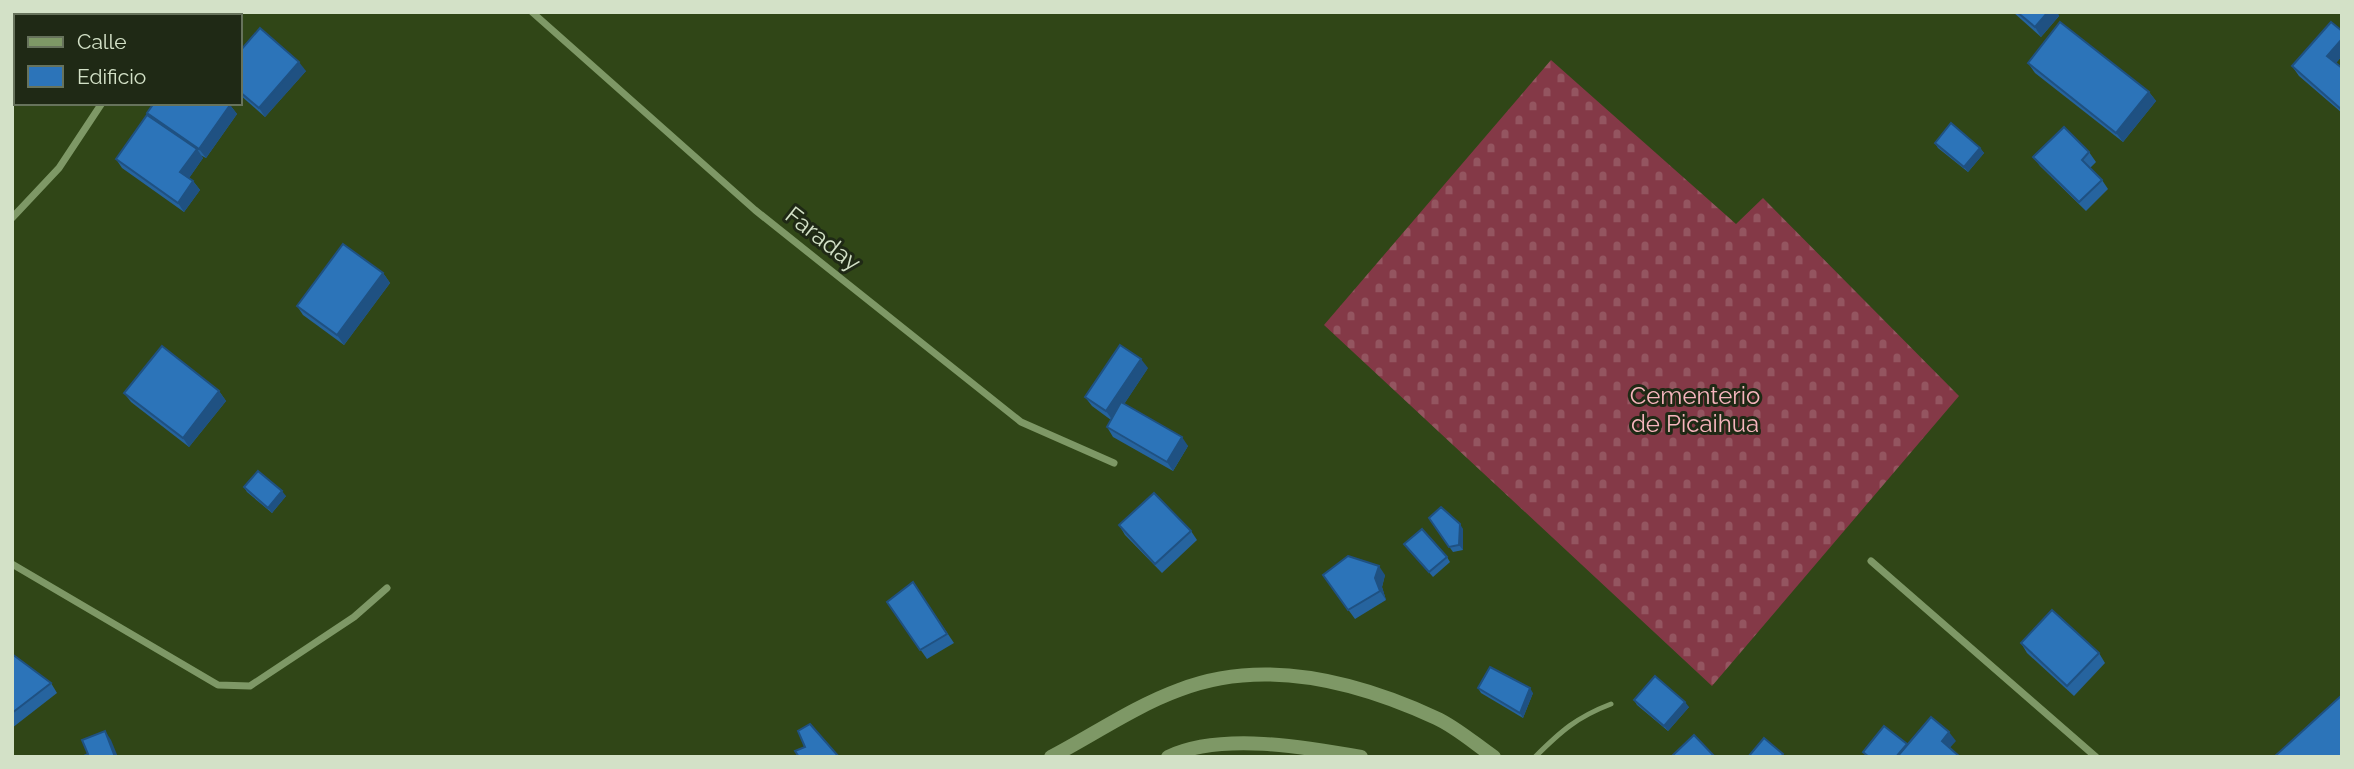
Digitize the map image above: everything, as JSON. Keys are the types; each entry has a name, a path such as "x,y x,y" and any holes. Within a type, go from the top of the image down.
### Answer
{"main road":[{"path":"1051,757 1177,690 1243,674 1277,673 1328,680 1438,719 1494,757"},
{"path":"1168,757 1189,747 1289,744 1361,757"}],"street":[{"name":"Faraday","path":"532,12 755,210 1021,422 1114,463"},
{"path":"12,218 59,168 101,105"},
{"path":"1871,561 2096,757"},
{"path":"12,564 218,685 250,686 354,617 387,588"}],"lane":[{"path":"1535,757 1561,730 1583,715 1611,704"}],"green space":[{"name":"Cementerio de Picaihua","path":"1551,60 1736,224 1763,198 1959,396 1712,686 1324,325"}],"building":[{"path":"2017,12 2048,12 2035,27"},
{"path":"2060,22 2149,92 2116,133 2028,63"},
{"path":"2331,22 2342,31 2342,39 2327,56 2342,68 2342,110 2292,66"},
{"path":"260,28 299,62 259,108 242,94 242,49"},
{"path":"12,36 14,66 12,64"},
{"path":"153,105 230,105 199,149 147,113"},
{"path":"147,115 197,149 180,172 193,181 178,203 116,159"},
{"path":"1951,123 1980,148 1964,167 1935,143"},
{"path":"2064,127 2089,152 2082,160 2102,180 2079,202 2033,157"},
{"path":"343,244 383,273 337,335 297,306"},
{"path":"1120,345 1141,359 1106,411 1085,397"},
{"path":"162,346 219,391 183,438 124,393"},
{"path":"1121,402 1182,437 1167,462 1107,427"},
{"path":"258,471 282,491 268,508 244,487"},
{"path":"1154,493 1191,531 1155,564 1119,525"},
{"path":"1441,507 1460,524 1459,545 1449,547 1429,518"},
{"path":"1422,529 1447,557 1429,572 1404,544"},
{"path":"1348,556 1379,566 1375,578 1380,591 1348,610 1323,575"},
{"path":"913,582 947,634 920,650 887,602"},
{"path":"2052,610 2099,653 2067,686 2021,643"},
{"path":"12,654 51,683 12,713"},
{"path":"1490,667 1530,688 1520,713 1478,688"},
{"path":"1655,676 1685,702 1664,726 1634,700"},
{"path":"2342,695 2342,757 2274,757"},
{"path":"1931,717 1949,732 1942,741 1960,757 1897,757"},
{"path":"810,724 839,757 799,757 795,751 805,747 798,731"},
{"path":"1884,726 1907,744 1896,757 1869,757 1863,752"},
{"path":"105,731 115,757 82,757 88,754 82,740"},
{"path":"1694,735 1715,757 1671,757"},
{"path":"1764,738 1783,754 1781,757 1748,757"}]}
